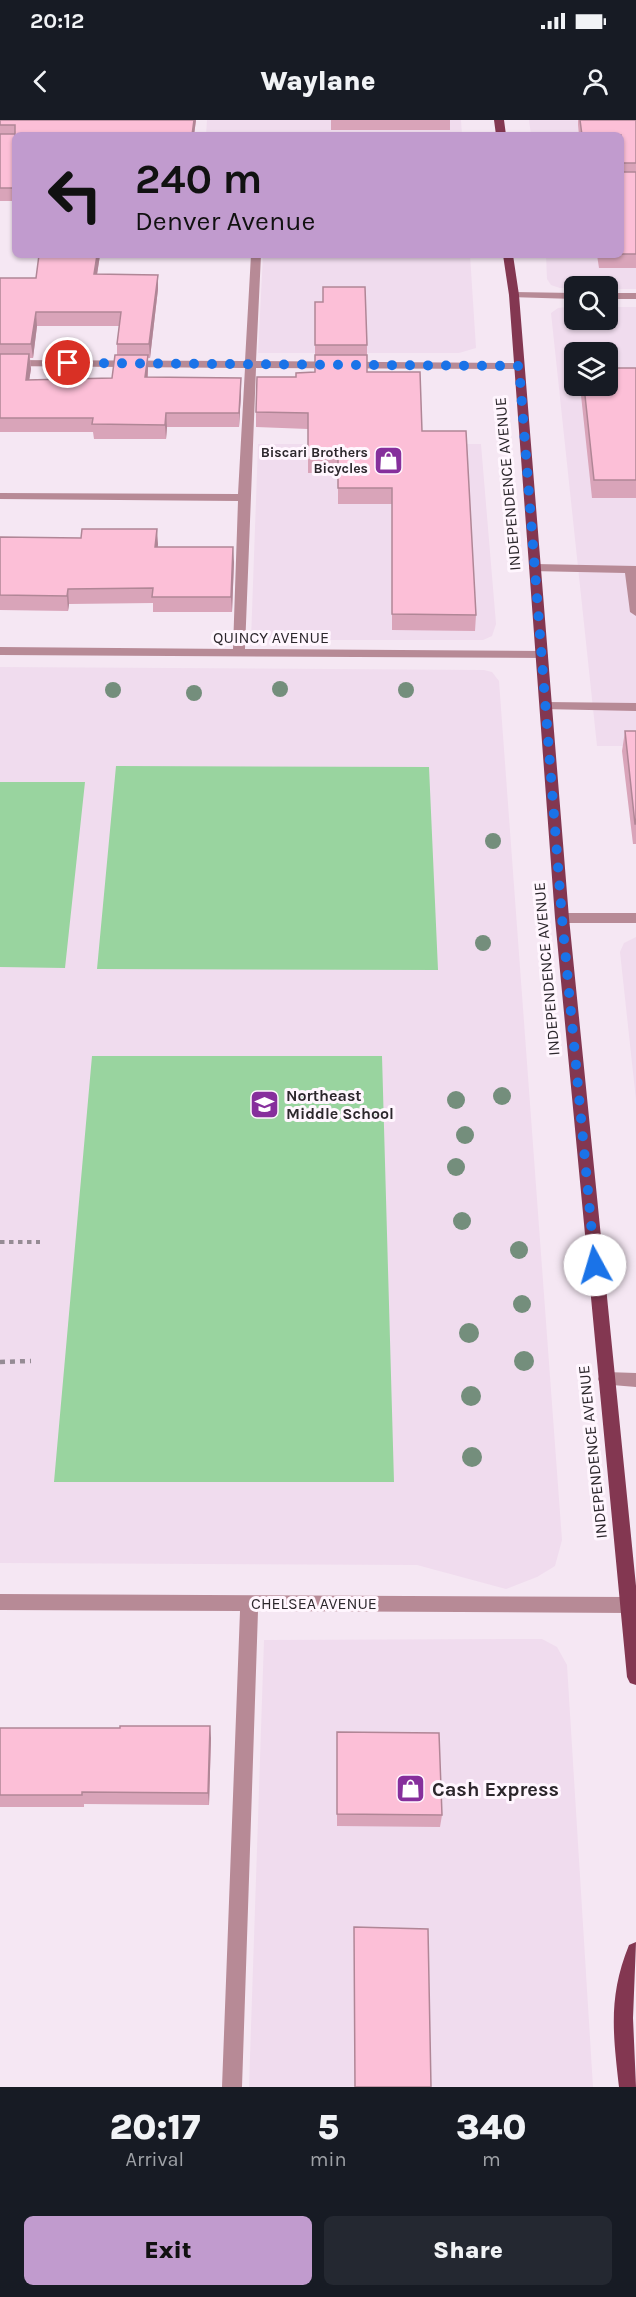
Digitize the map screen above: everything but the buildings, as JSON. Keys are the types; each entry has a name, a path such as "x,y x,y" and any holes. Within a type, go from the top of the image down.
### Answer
{"main road":[{"name":"INDEPENDENCE AVENUE","path":"508,258 514,295 562,918 606,1379 629,1533 628,1605 636,1677"},
{"path":"629,2087 622,2013 627,1970 636,1952"}],"street":[{"path":"239,653 256,258"},
{"path":"514,295 564,296"},
{"path":"618,296 636,296"},
{"path":"0,363 519,366"},
{"path":"0,496 244,498"},
{"path":"535,568 633,570 636,612"},
{"name":"QUINCY AVENUE","path":"0,651 542,655"},
{"path":"546,706 636,707"},
{"path":"562,918 636,918"},
{"path":"606,1379 636,1380"},
{"name":"CHELSEA AVENUE","path":"0,1602 628,1605"},
{"path":"232,2087 249,1603"}],"path":[{"path":"0,1242 40,1242"},
{"path":"0,1362 30,1361"}],"shaded area":[{"path":"207,120 461,120 462,132 206,132"},
{"path":"529,120 636,120 624,132 531,132"},
{"path":"636,246 636,289 618,289 618,276 564,276 564,288 551,285 547,279 546,258 624,258 624,253"},
{"path":"263,258 470,258 476,348 459,353 258,353"},
{"path":"564,307 564,330 618,330 618,307 636,307 636,746 597,746 551,313"},
{"path":"258,444 481,444 496,624 492,636 483,640 251,640"},
{"name":"Northeast Middle School","path":"0,667 484,670 492,672 499,681 562,1540 555,1566 537,1577 506,1589 417,1565 0,1563"},
{"path":"636,937 636,1100 620,952 624,943"},
{"path":"542,1639 557,1647 567,1665 593,2087 249,2087 264,1640"}],"green space":[{"path":"116,766 429,767 438,970 97,969"},
{"path":"0,782 85,782 65,968 0,967"},
{"path":"92,1056 382,1056 394,1482 54,1482"}],"place":[{"name":"Biscari Brothers Bicycles","path":"389,460"},
{"name":"Northeast Middle School","path":"265,1104"},
{"name":"Cash Express","path":"411,1789"}],"route":[{"path":"68,363 519,366 562,918 595,1265"}]}
